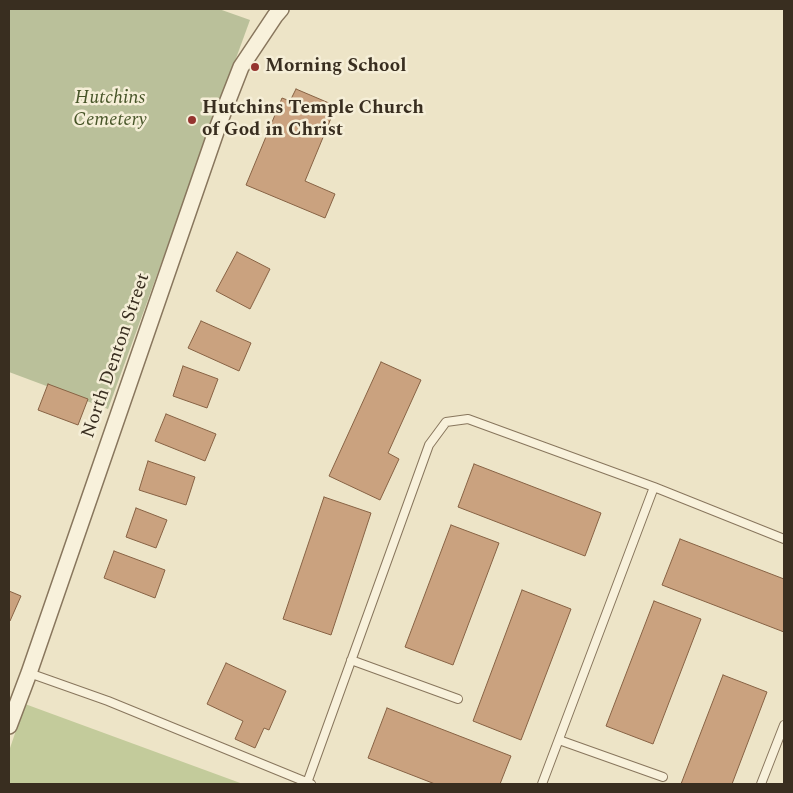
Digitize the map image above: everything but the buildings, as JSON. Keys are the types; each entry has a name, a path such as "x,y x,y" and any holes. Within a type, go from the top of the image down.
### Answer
{"street":[{"name":"North Denton Street","path":"9,726 221,118 241,67 273,11"}],"lane":[{"path":"29,673 108,701 309,784 351,660 429,445 446,422 468,419 654,487 784,539"},
{"path":"542,784 654,487"},
{"path":"351,660 458,699"},
{"path":"761,784 784,725"},
{"path":"559,740 663,777"}],"green space":[{"name":"Hutchins Cemetery","path":"9,9 219,9 250,20 108,409 9,372"},
{"path":"25,704 243,784 9,784 9,751"}],"place":[{"name":"Morning School","path":"255,67"},
{"name":"Hutchins Temple Church of God in Christ","path":"192,120"}]}
